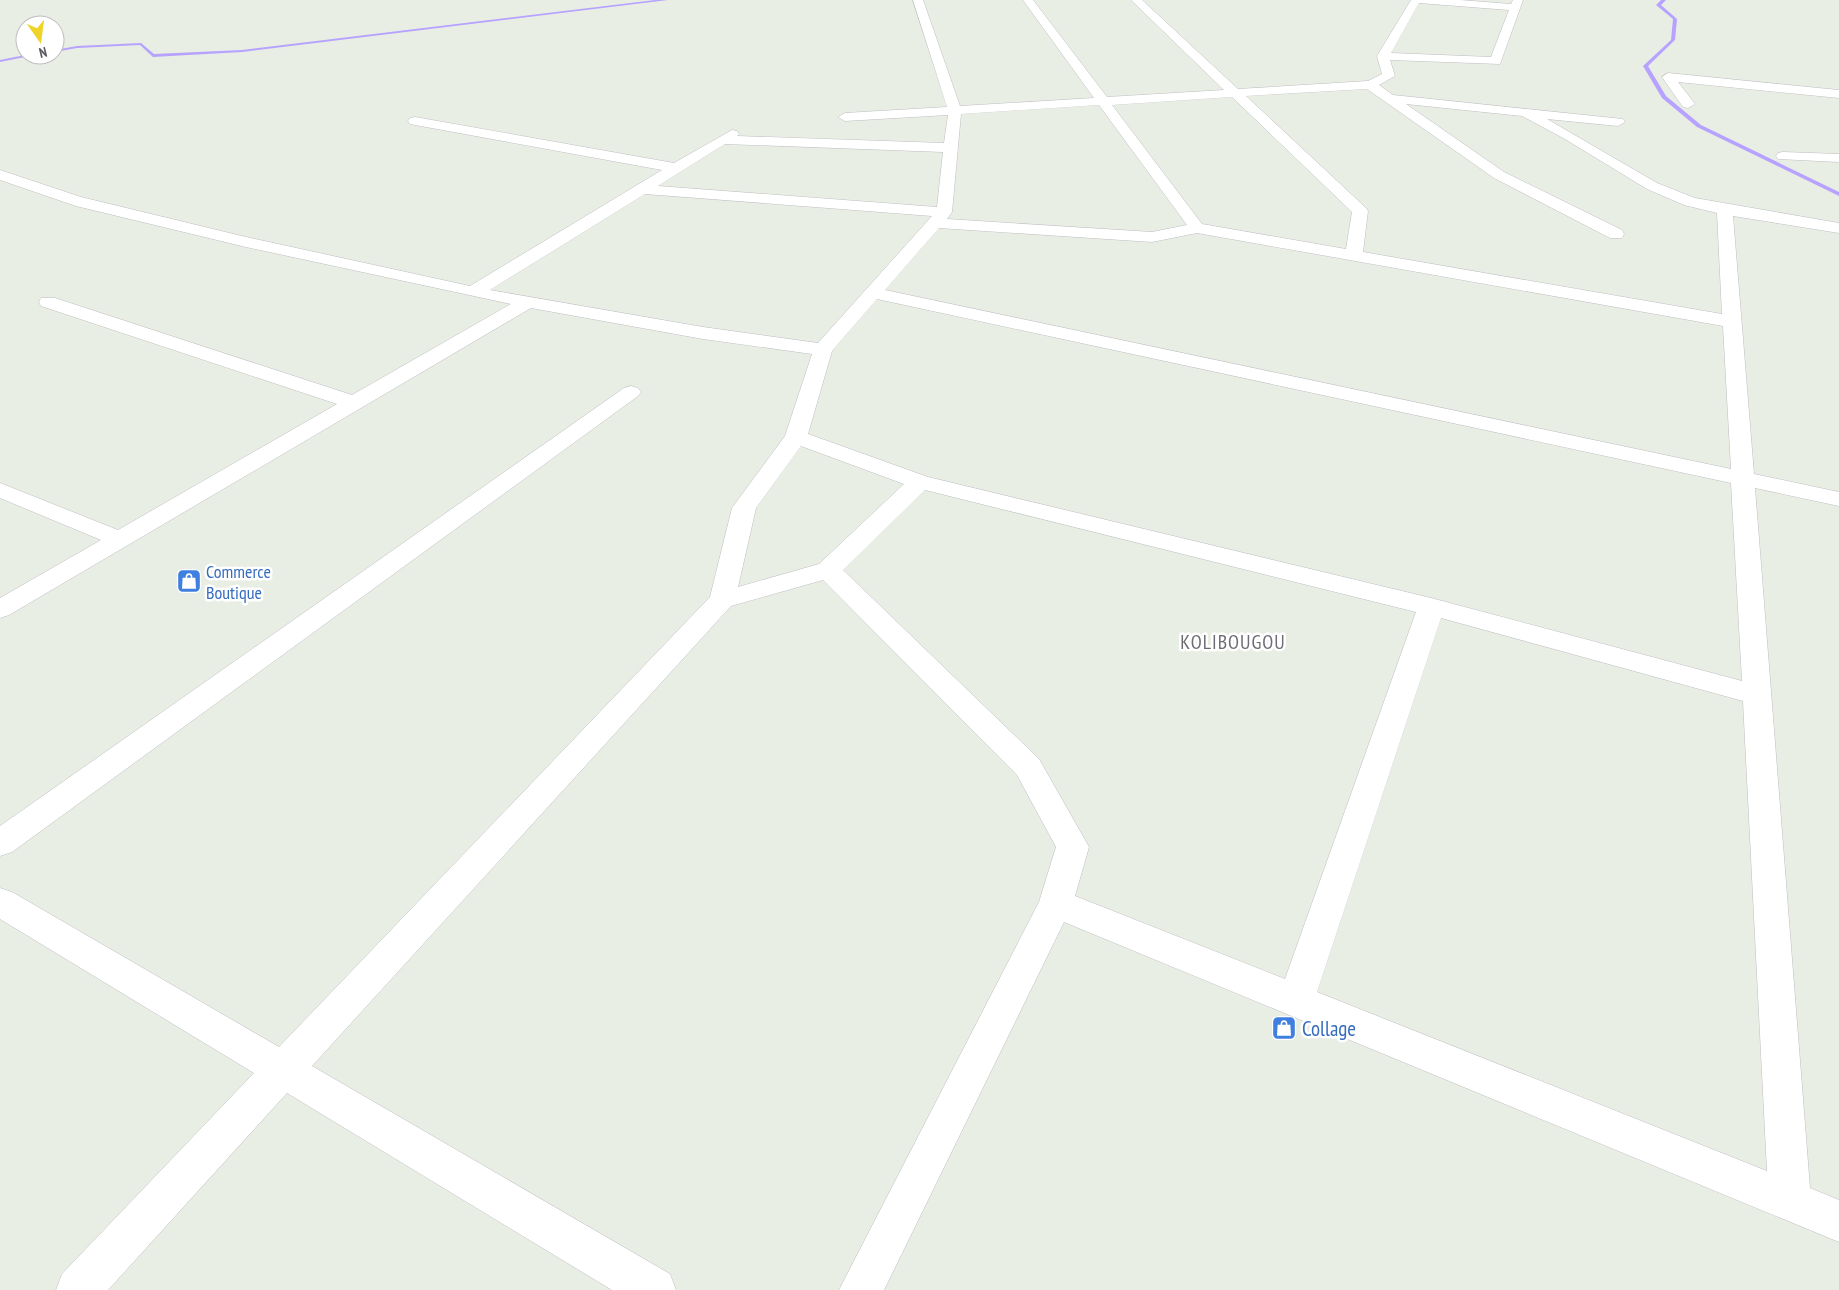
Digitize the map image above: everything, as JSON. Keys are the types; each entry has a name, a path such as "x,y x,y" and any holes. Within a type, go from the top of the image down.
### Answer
{"street":[{"path":"78,1290 722,600 744,508 796,437 823,350 939,218 951,148 955,110 918,0"},
{"path":"1028,0 1197,228"},
{"path":"1136,0 1360,211 1354,256"},
{"path":"845,117 1370,85 1389,76 1383,56 1416,0 1516,4 1496,61 1383,56"},
{"path":"1688,104 1668,78 1839,94"},
{"path":"1370,85 1499,174 1616,234"},
{"path":"1391,99 1618,122"},
{"path":"1522,111 1570,136 1652,186 1690,202 1725,210 1839,228"},
{"path":"415,121 676,168"},
{"path":"473,292 727,137 951,148"},
{"path":"1782,156 1839,158"},
{"path":"0,175 85,203 246,242 473,292 703,332 823,350"},
{"path":"642,189 939,218 1152,236 1197,228 1733,322"},
{"path":"1725,210 1790,1201"},
{"path":"873,293 1839,499"},
{"path":"48,302 355,403"},
{"path":"0,609 528,302"},
{"path":"0,843 631,392"},
{"path":"796,437 920,482 1431,607 1757,695"},
{"path":"722,600 828,570 920,482"},
{"path":"0,490 120,539"},
{"path":"828,570 1028,767 1073,847 1056,903 862,1290"},
{"path":"1296,1001 1431,607"},
{"path":"0,902 654,1290"},
{"path":"1056,903 1839,1221"}],"waterway":[{"path":"65,49 141,44 153,56 242,51 666,0"},
{"path":"1664,0 1658,5 1675,19 1673,40 1645,66 1664,97 1699,126 1839,194"},
{"path":"0,61 15,58"}],"place":[{"name":"Commerce Boutique","path":"189,581"},
{"name":"Collage","path":"1284,1028"}],"district":[{"name":"KOLIBOUGOU","path":"1233,642"}]}
